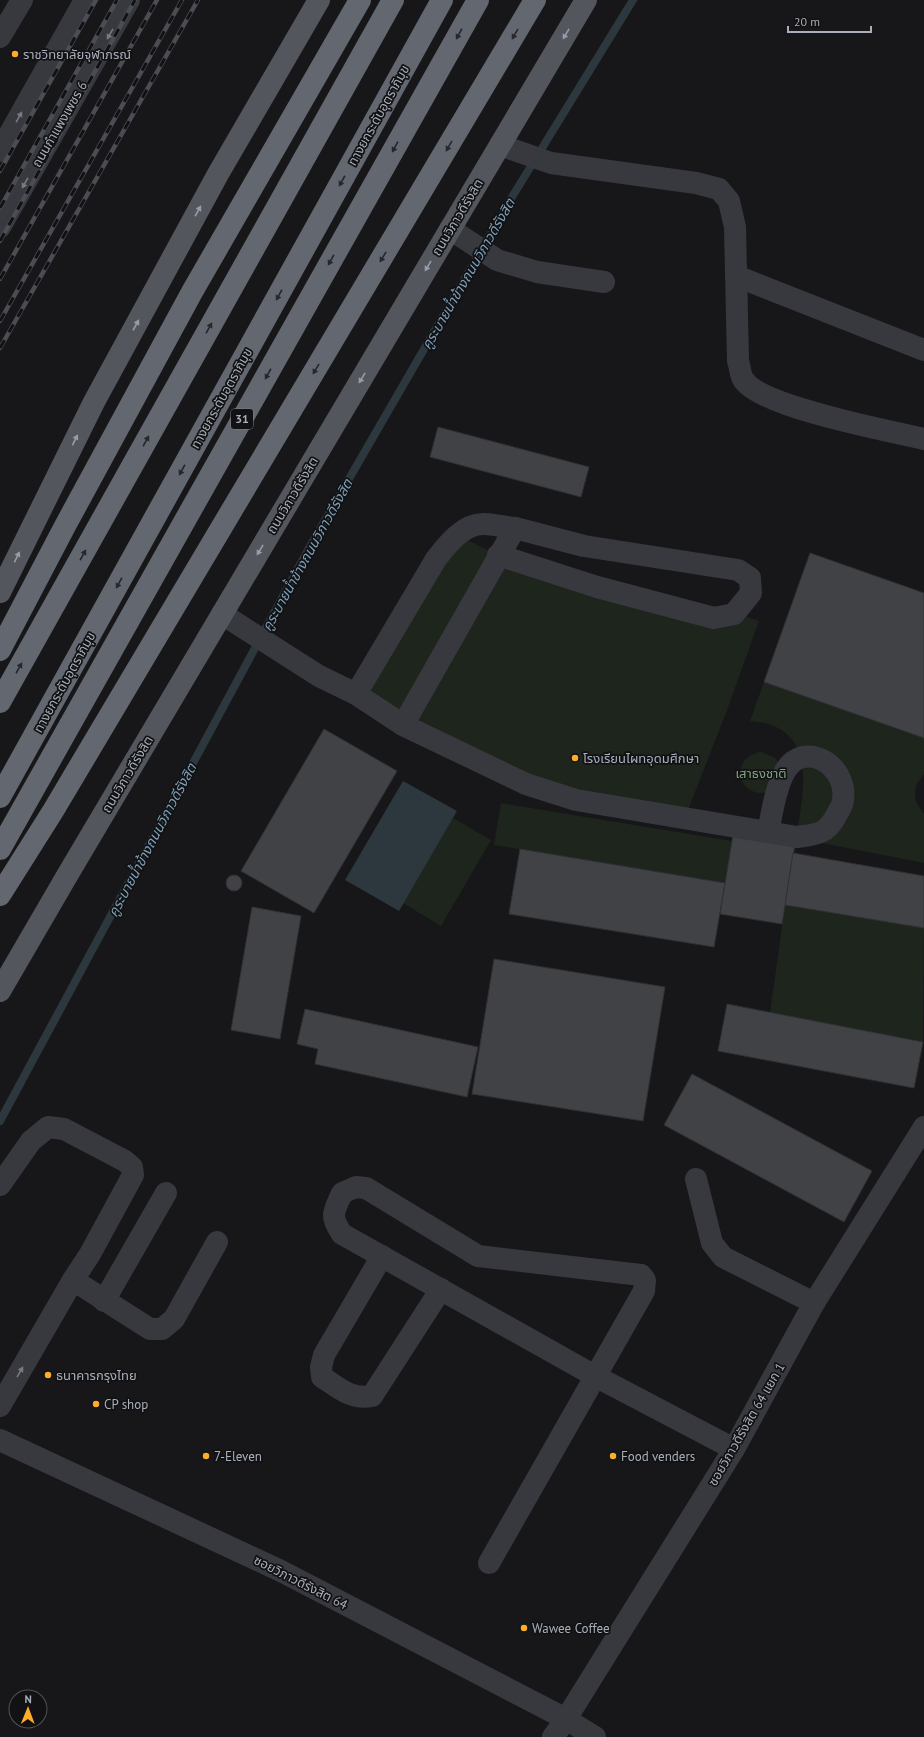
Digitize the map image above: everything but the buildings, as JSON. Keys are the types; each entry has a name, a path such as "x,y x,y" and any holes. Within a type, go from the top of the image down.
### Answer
{"highway":[{"path":"0,650 65,526 192,292 360,0"},
{"path":"0,646 364,0"},
{"path":"0,702 393,0"},
{"name":"ทางยกระดับอุตราภิมุข","path":"0,797 442,0"},
{"name":"31","path":"0,849 478,0"},
{"path":"0,895 61,798 535,0"}],"main road":[{"path":"0,592 97,396 218,174 319,0"},
{"name":"ถนนวิภาวดีรังสิต","path":"0,991 586,0"}],"street":[{"path":"0,151 85,0"},
{"name":"ถนนกำแพงเพชร 6","path":"0,227 129,0"},
{"path":"0,37 12,7"},
{"path":"500,145 551,163 696,183 719,189 729,201 735,227 738,361 743,379 760,393 806,412 924,439"},
{"path":"450,229 498,260 537,272 604,282"},
{"path":"736,276 924,350"},
{"path":"356,694 436,559 449,543 466,529 482,524 515,528 584,546 738,570 750,578 751,593 734,614 714,618 597,587 498,555"},
{"path":"403,725 498,555 515,528"},
{"path":"222,614 319,676 356,694 403,725 526,784 576,800 768,832"},
{"path":"0,1185 32,1141 48,1127 64,1130 125,1161 132,1167 133,1175 90,1254 73,1280 0,1406"},
{"name":"ซอยวิภาวดีรังสิต 64 แยก 1","path":"553,1737 566,1719 734,1449 814,1303 917,1155 924,1127"},
{"path":"696,1179 712,1243 723,1257 814,1303"},
{"path":"489,1563 595,1376 644,1291 645,1280 641,1274 478,1256 366,1188 356,1187 342,1193 333,1213 334,1223 342,1234 595,1376 734,1449"},
{"path":"104,1301 166,1193"},
{"path":"73,1280 150,1329 162,1329 174,1318 217,1242"},
{"path":"382,1256 324,1355 321,1367 322,1376 344,1392 361,1398 372,1396 441,1289"},
{"name":"ซอยวิภาวดีรังสิต 64","path":"0,1440 282,1571 566,1719 595,1737"}],"green space":[{"path":"446,530 517,564 730,611 759,621 726,713 688,810 496,780 357,701"},
{"path":"764,682 924,738 924,774 916,785 915,794 916,802 924,814 924,863 796,838 803,789 803,772 800,757 794,743 784,732 768,724 750,721"},
{"name":"เสาธงชาติ","path":"762,752 775,758 779,763 769,792 758,793 750,790 744,784 741,776 741,769 744,761 751,755"},
{"path":"501,803 732,841 725,883 494,845"},
{"path":"453,818 491,840 441,926 403,903"},
{"path":"785,905 924,928 923,1042 770,1013"}],"shaded area":[{"path":"403,781 457,811 399,911 345,880"}],"waterway":[{"name":"คูระบายน้ำข้างถนนวิภาวดีรังสิต","path":"0,1121 309,548 512,197 633,0"}],"railway":[{"path":"0,171 96,0"},
{"path":"0,208 117,0"},
{"path":"0,241 135,0"},
{"path":"0,279 157,0"},
{"path":"0,321 182,0"},
{"path":"0,348 198,0"}],"place":[{"name":"ราชวิทยาลัยจุฬาภรณ์","path":"15,54"},
{"name":"โรงเรียนไผทอุดมศึกษา","path":"575,758"},
{"name":"ธนาคารกรุงไทย","path":"48,1375"},
{"name":"CP shop","path":"96,1404"},
{"name":"7-Eleven","path":"206,1456"},
{"name":"Food venders","path":"613,1456"},
{"name":"Wawee Coffee","path":"524,1628"}]}
